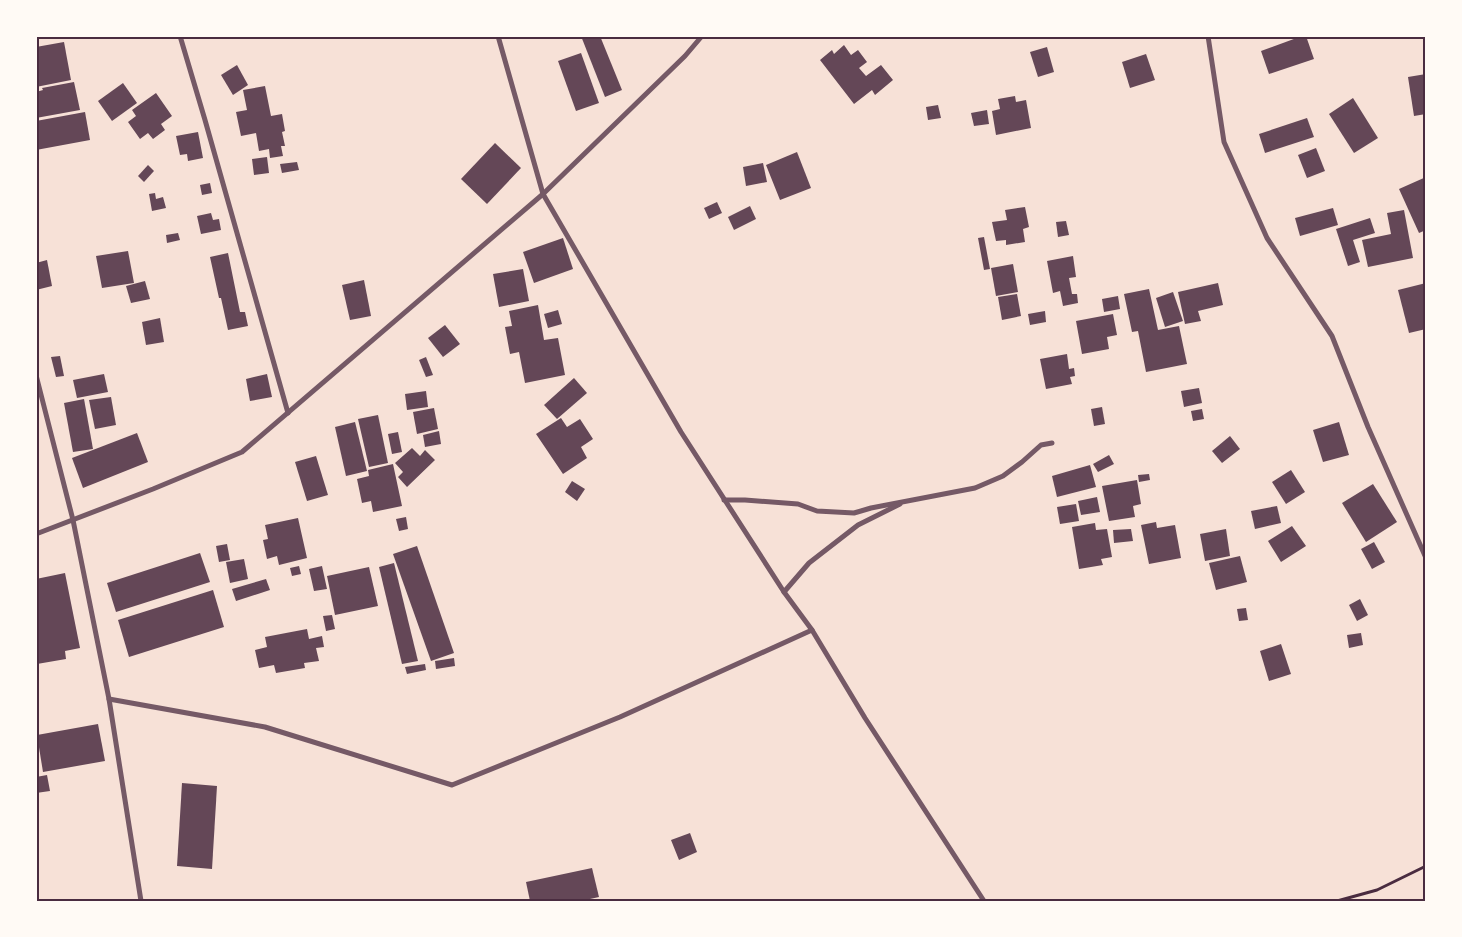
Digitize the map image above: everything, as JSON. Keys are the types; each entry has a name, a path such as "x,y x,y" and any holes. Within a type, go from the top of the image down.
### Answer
{"street":[{"path":"180,36 288,413"},
{"path":"498,36 543,194 681,432 784,592 812,630 866,718 984,901"},
{"path":"36,534 242,452 543,194 685,56 702,36"},
{"path":"1208,36 1224,142 1268,238 1332,336 1368,428 1426,558"},
{"path":"36,375 73,520 109,699 141,901"},
{"path":"724,500 798,504 817,511 854,513 975,488 1003,476 1041,445 1052,443"},
{"path":"784,592 809,563 858,525 907,501"},
{"path":"109,699 265,727 452,785 620,717 812,630"}],"path":[{"path":"1338,901 1377,890 1426,866"}],"building":[{"path":"581,36 600,36 622,90 605,97"},
{"path":"1306,36 1314,59 1269,74 1261,51"},
{"path":"64,42 71,80 36,87 36,47"},
{"path":"844,45 851,55 858,50 867,62 859,68 866,76 881,65 893,80 875,95 872,90 854,104 820,60 832,50 834,54"},
{"path":"1047,47 1054,72 1038,77 1030,52"},
{"path":"581,53 599,103 576,111 558,61"},
{"path":"1146,54 1155,80 1130,88 1122,62"},
{"path":"237,65 248,85 233,95 221,75"},
{"path":"1426,74 1426,114 1414,116 1408,77"},
{"path":"74,82 80,110 36,118 36,92 43,90 42,88"},
{"path":"123,83 137,103 112,121 98,101"},
{"path":"265,86 271,116 282,114 285,131 282,132 285,146 281,146 283,156 270,158 269,149 259,151 256,133 241,136 236,112 247,110 243,90"},
{"path":"156,93 172,116 161,124 165,130 153,139 148,133 140,139 128,122 136,116 132,110"},
{"path":"1015,96 1016,102 1026,100 1031,128 996,135 992,111 1000,109 998,99"},
{"path":"1353,98 1378,138 1354,153 1329,114"},
{"path":"938,105 941,118 928,120 926,107"},
{"path":"987,110 989,124 974,126 971,113"},
{"path":"85,112 90,140 36,150 36,121"},
{"path":"1307,118 1314,137 1265,153 1259,134"},
{"path":"198,132 203,158 188,161 187,154 180,155 176,136"},
{"path":"495,143 521,168 487,204 461,179"},
{"path":"1316,148 1325,171 1307,178 1298,155"},
{"path":"797,152 811,188 780,200 766,165"},
{"path":"267,157 269,173 254,175 252,159"},
{"path":"297,162 299,170 282,173 280,164"},
{"path":"763,163 767,182 746,186 743,167"},
{"path":"148,165 154,171 144,182 138,176"},
{"path":"1426,177 1426,230 1419,233 1399,189"},
{"path":"210,183 212,193 202,195 200,185"},
{"path":"155,193 156,199 163,197 166,208 152,211 149,194"},
{"path":"717,202 722,213 709,219 704,208"},
{"path":"750,206 756,219 734,230 728,217"},
{"path":"1025,207 1029,227 1023,229 1025,242 1006,245 1006,240 996,241 992,222 1007,220 1005,210"},
{"path":"1333,208 1338,225 1300,236 1295,218"},
{"path":"1404,210 1413,258 1368,267 1362,240 1391,234 1387,213"},
{"path":"211,213 213,220 219,219 221,230 201,234 197,216"},
{"path":"1370,218 1375,233 1353,240 1360,262 1348,266 1336,229"},
{"path":"1066,221 1069,235 1058,237 1056,222"},
{"path":"178,233 180,240 167,243 166,235"},
{"path":"984,237 990,269 984,270 978,238"},
{"path":"563,238 573,269 534,283 523,252"},
{"path":"128,251 134,283 102,288 96,256"},
{"path":"228,253 240,312 245,312 248,326 228,330 210,257"},
{"path":"1073,256 1076,277 1069,278 1072,294 1077,294 1078,303 1063,306 1060,291 1053,293 1047,261"},
{"path":"47,260 52,286 36,290 36,263"},
{"path":"1013,264 1018,292 996,296 991,268"},
{"path":"523,269 529,301 499,307 493,274"},
{"path":"364,280 371,316 350,320 342,285"},
{"path":"145,281 150,299 131,303 126,286"},
{"path":"1218,283 1223,305 1198,311 1201,321 1185,324 1178,292"},
{"path":"1426,283 1426,329 1409,333 1398,290"},
{"path":"1149,289 1158,330 1179,326 1187,364 1146,372 1138,331 1132,332 1124,294"},
{"path":"1173,292 1183,321 1165,327 1156,298"},
{"path":"1017,294 1021,316 1002,320 998,297"},
{"path":"1118,296 1120,309 1104,312 1102,299"},
{"path":"538,305 544,340 558,338 565,375 525,383 519,352 510,354 505,327 512,326 509,311"},
{"path":"558,310 562,324 548,328 544,314"},
{"path":"1045,311 1046,322 1030,325 1028,314"},
{"path":"1113,314 1117,335 1107,337 1109,349 1082,354 1076,321"},
{"path":"160,318 164,342 146,345 142,322"},
{"path":"445,325 460,344 443,357 428,338"},
{"path":"1067,354 1069,369 1074,368 1075,376 1070,377 1072,384 1046,389 1040,359"},
{"path":"60,356 64,376 56,377 51,357"},
{"path":"426,357 433,375 426,377 419,360"},
{"path":"104,374 108,392 77,398 73,380"},
{"path":"267,374 272,397 250,401 246,379"},
{"path":"574,378 587,393 557,419 544,405"},
{"path":"1199,388 1202,403 1184,407 1181,391"},
{"path":"426,391 428,407 407,410 405,394"},
{"path":"111,397 116,425 95,429 89,400"},
{"path":"84,399 93,449 73,452 64,403"},
{"path":"1102,407 1105,424 1094,426 1091,409"},
{"path":"434,408 438,429 417,434 413,412"},
{"path":"1202,409 1204,419 1193,421 1191,411"},
{"path":"378,415 388,463 369,467 358,419"},
{"path":"561,418 567,427 580,419 593,439 581,447 587,458 563,474 536,434"},
{"path":"355,422 367,471 346,476 335,427"},
{"path":"1339,422 1349,455 1323,462 1313,430"},
{"path":"439,431 441,444 425,447 423,435"},
{"path":"398,432 402,452 392,454 388,434"},
{"path":"137,433 148,462 83,488 72,458"},
{"path":"1230,436 1240,449 1222,463 1212,451"},
{"path":"412,448 420,456 425,450 435,460 407,487 398,477 403,472 395,463"},
{"path":"1109,455 1114,464 1098,472 1093,464"},
{"path":"316,456 328,495 307,501 295,462"},
{"path":"393,464 402,506 373,512 371,501 362,503 357,479 369,476 368,470"},
{"path":"1090,465 1096,487 1057,497 1052,476"},
{"path":"1291,470 1305,492 1286,504 1272,482"},
{"path":"1149,474 1150,480 1139,482 1138,475"},
{"path":"1137,480 1141,504 1133,506 1135,517 1109,521 1102,486"},
{"path":"572,481 585,489 577,501 565,492"},
{"path":"1373,484 1397,522 1366,542 1342,503"},
{"path":"1097,497 1100,512 1081,515 1078,501"},
{"path":"1076,504 1079,521 1060,524 1057,507"},
{"path":"1277,506 1281,523 1255,529 1251,511"},
{"path":"406,517 408,529 399,531 396,519"},
{"path":"298,518 307,558 279,565 277,556 267,559 263,540 268,539 265,525"},
{"path":"1156,522 1157,528 1175,525 1181,558 1149,564 1141,525"},
{"path":"1095,523 1096,530 1107,529 1112,557 1101,559 1103,565 1079,569 1072,527"},
{"path":"1292,526 1306,546 1281,562 1268,541"},
{"path":"1131,529 1133,541 1114,543 1113,530"},
{"path":"1226,529 1230,556 1205,561 1200,534"},
{"path":"1374,542 1385,562 1372,569 1361,549"},
{"path":"227,544 230,560 219,562 216,546"},
{"path":"417,546 454,653 431,661 393,554"},
{"path":"200,553 210,582 116,612 107,583"},
{"path":"1240,556 1247,582 1216,590 1209,563"},
{"path":"244,559 248,579 230,583 226,562"},
{"path":"394,563 418,661 402,664 379,567"},
{"path":"299,566 301,574 292,576 290,568"},
{"path":"322,566 327,589 314,591 309,569"},
{"path":"369,567 378,606 335,615 327,576"},
{"path":"65,573 80,648 65,651 66,659 37,664 36,579"},
{"path":"266,579 270,590 236,601 232,589"},
{"path":"213,590 224,627 129,657 118,620"},
{"path":"1360,599 1368,615 1357,621 1349,605"},
{"path":"1246,608 1248,620 1239,621 1237,609"},
{"path":"332,615 335,629 326,631 323,616"},
{"path":"307,629 309,639 322,636 324,647 316,648 319,661 304,663 305,668 276,673 274,665 259,668 255,650 267,647 265,637"},
{"path":"1361,633 1363,645 1349,648 1347,635"},
{"path":"1281,644 1291,674 1269,681 1260,651"},
{"path":"454,658 455,666 436,669 435,661"},
{"path":"425,664 426,670 407,674 405,667"},
{"path":"98,724 105,761 43,772 37,735"},
{"path":"47,775 50,791 36,793 36,777"},
{"path":"182,783 217,786 212,869 177,866"},
{"path":"690,833 697,852 679,860 671,840"},
{"path":"592,868 599,897 581,901 530,901 526,882"}]}
